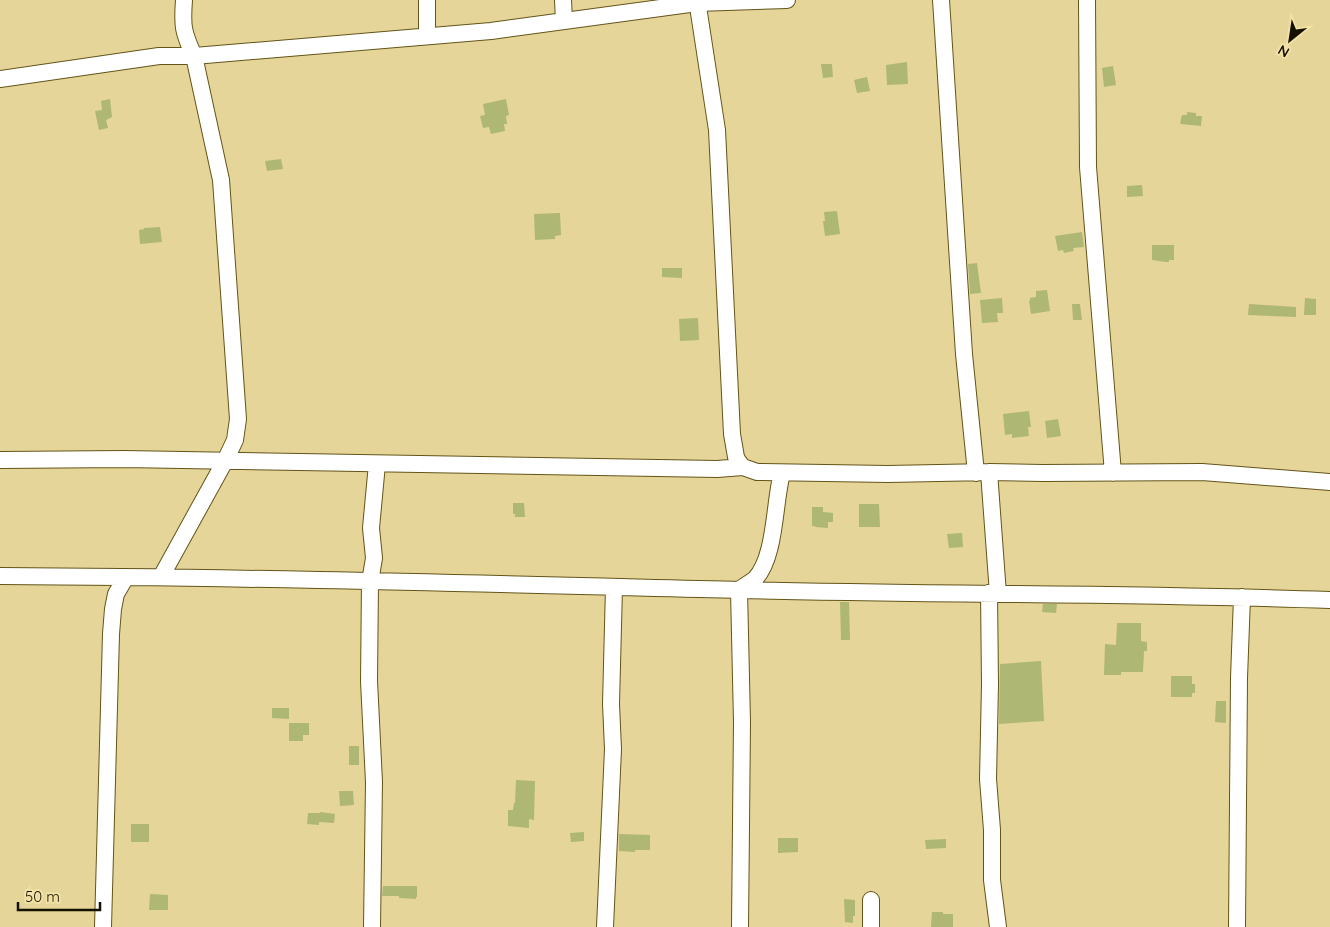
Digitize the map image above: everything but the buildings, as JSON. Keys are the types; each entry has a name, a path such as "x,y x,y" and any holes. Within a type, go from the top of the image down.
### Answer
{"street":[{"path":"161,576 225,461 235,440 238,419 221,180 194,56 183,29 184,0"},
{"path":"427,0 427,36"},
{"path":"563,0 564,21"},
{"path":"0,79 159,56 194,56 491,31 697,2 787,0"},
{"path":"941,0 964,354 983,473 993,593 988,780 992,830 992,880 998,927"},
{"path":"1087,0 1088,167 1113,473"},
{"path":"697,2 716,130 732,434 736,457 744,467 757,472 782,473 1202,472 1330,482"},
{"path":"0,460 124,459 717,469 744,467"},
{"path":"372,927 371,885 374,782 369,681 370,582 374,558 371,528 377,464"},
{"path":"739,590 755,578 768,554 774,526 778,487 782,473"},
{"path":"0,576 161,576 739,590 1242,597 1330,600"},
{"path":"103,927 111,634 116,594 126,576"},
{"path":"605,927 613,749 611,704 614,587"},
{"path":"739,590 742,722 740,927"},
{"path":"1237,927 1239,678 1242,597"},
{"path":"870,927 871,900"}]}
